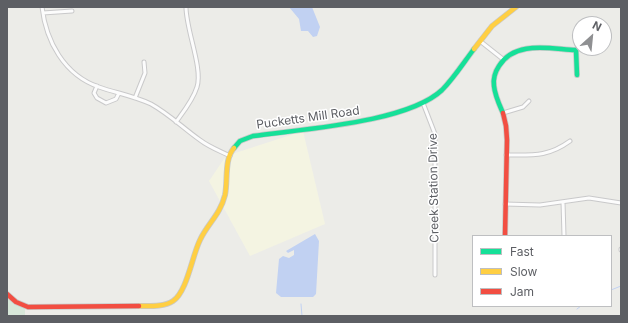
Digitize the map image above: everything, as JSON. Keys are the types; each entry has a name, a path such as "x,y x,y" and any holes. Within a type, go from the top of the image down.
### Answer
{"street":[{"path":"7,294 16,302 28,307 87,305 157,306 172,302 180,294 200,240 222,208 227,187 230,156 201,141 150,104 97,86 78,76 63,61 51,43 44,26 42,7"},
{"path":"176,122 192,99 198,86 198,74 186,18 186,7"},
{"name":"Pucketts Mill Road","path":"230,156 236,144 253,136 371,119 423,103 442,90 492,26 510,9 516,7"},
{"path":"43,13 72,11"},
{"path":"480,41 504,60"},
{"path":"505,235 506,126 494,88 493,80 496,72 504,60 515,51 576,50 578,75"},
{"path":"135,98 145,73 144,62"},
{"path":"97,86 94,93 97,98 106,103 116,99 119,93"},
{"path":"503,113 523,107 529,100"},
{"name":"Creek Station Drive","path":"423,103 435,134 435,275"},
{"path":"506,155 540,155 552,152 570,141"},
{"path":"505,204 540,205 595,198 621,203"},
{"path":"563,202 564,235"}],"shaded area":[{"path":"303,131 325,224 250,256 209,181 226,156"},
{"path":"7,291 25,305 25,316 7,316"}],"water":[{"path":"289,7 312,7 320,27 317,36 313,37 308,31 301,31 299,19"},
{"path":"315,234 319,241 316,294 313,297 281,297 276,293 279,259 283,256 289,258 294,255 294,250 288,253 286,251"}],"waterway":[{"path":"612,290 621,286"},
{"path":"301,304 302,316"}],"traffic: fast":[{"path":"503,113 495,93 494,78 499,66 514,52 534,48 576,50 577,75"},
{"path":"234,148 240,141 253,136 352,123 404,110 426,101 442,90 474,49"}],"traffic: slow":[{"path":"474,49 492,26 516,7"},
{"path":"139,306 157,306 169,303 173,301 182,290 200,240 223,202 226,189 229,158 234,148"}],"traffic: jam":[{"path":"503,113 507,140 505,235"},
{"path":"7,294 16,302 28,307 139,306"}]}
